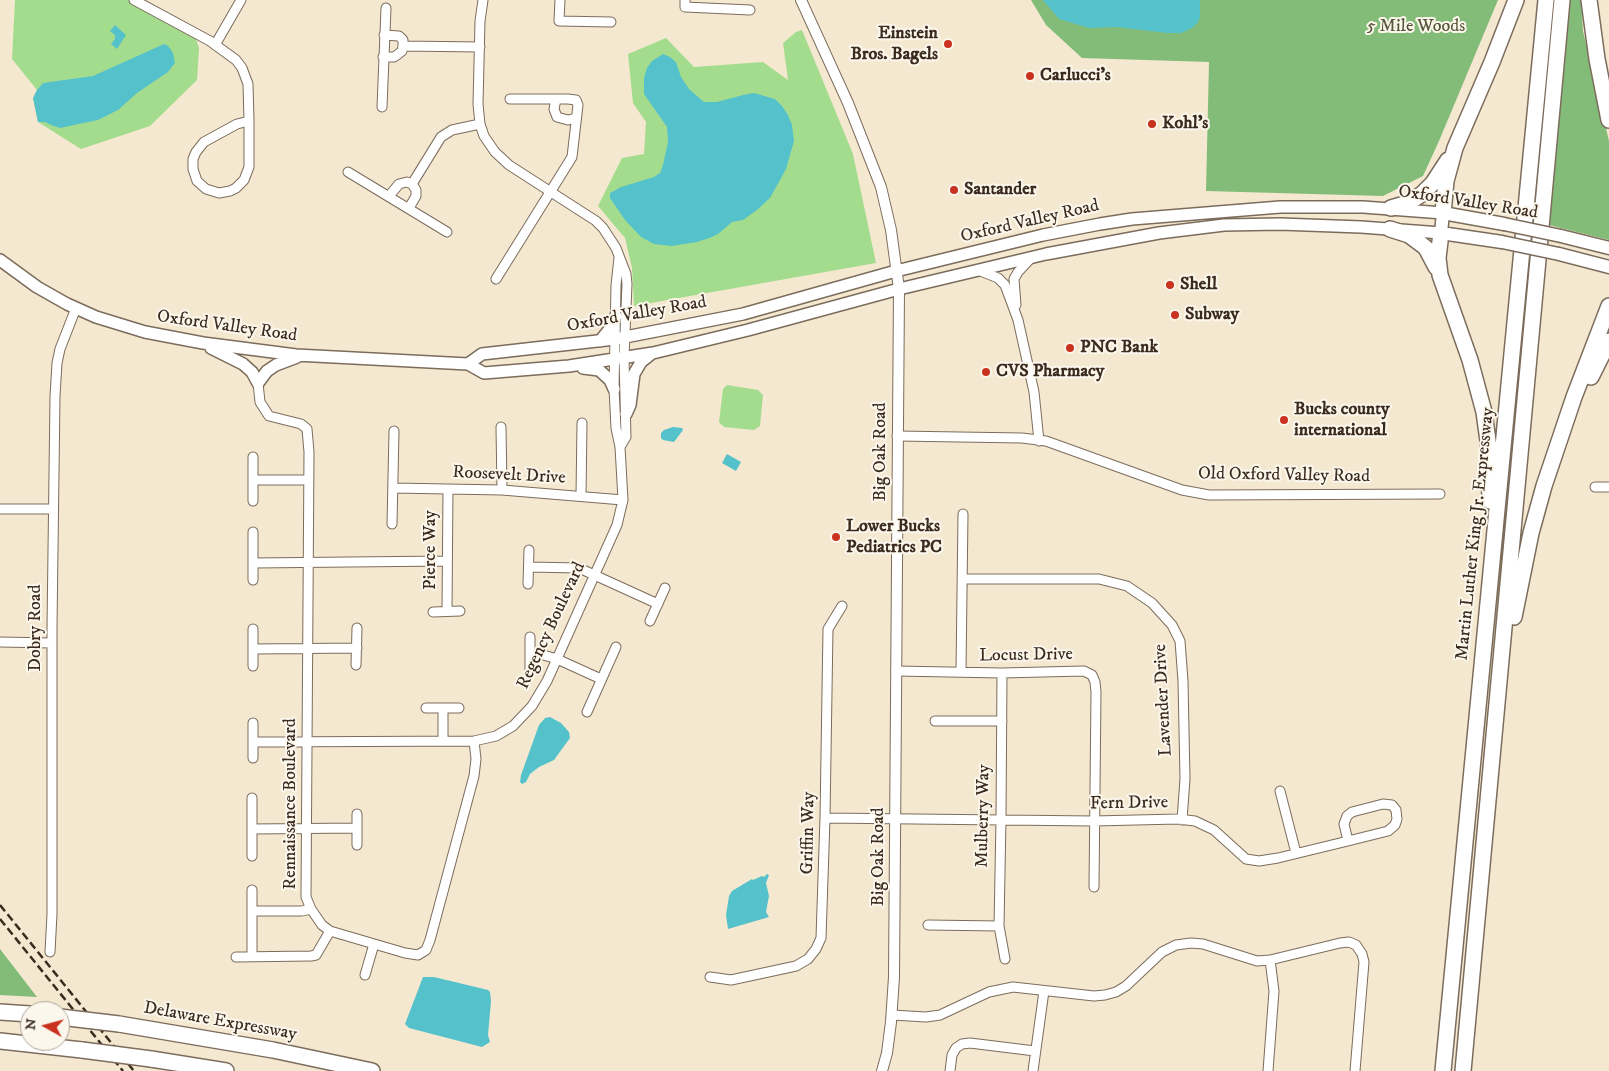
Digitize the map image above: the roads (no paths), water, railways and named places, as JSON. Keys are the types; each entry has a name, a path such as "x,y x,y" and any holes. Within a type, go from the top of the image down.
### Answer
{"highway":[{"path":"1442,213 1446,181 1455,148 1516,0"},
{"name":"Martin Luther King Jr. Expressway","path":"1443,1071 1546,0"},
{"name":"Martin Luther King Jr. Expressway","path":"1463,1071 1562,0"},
{"path":"1589,0 1597,59 1609,120"},
{"path":"1391,208 1408,203 1428,189 1455,148"},
{"path":"1390,229 1409,235 1430,254 1440,275 1470,360 1484,412 1490,466 1491,560"},
{"path":"1440,233 1438,258 1440,275"},
{"path":"1499,689 1534,519 1546,477 1609,306"},
{"path":"1562,434 1609,341"},
{"path":"0,1012 20,1013"},
{"name":"Delaware Expressway","path":"70,1018 119,1024 264,1048 372,1071"},
{"path":"0,1041 151,1059 226,1071"}],"main road":[{"name":"Oxford Valley Road","path":"468,364 482,354 620,338 743,314 896,271 1043,235 1132,219 1280,207 1391,208 1442,213 1504,224 1609,248"},
{"path":"1440,233 1442,213"},
{"name":"Oxford Valley Road","path":"0,260 38,287 76,308 96,317 138,330 203,343 302,356 468,364 484,373 569,366 653,353 748,330 899,289 1031,258 1159,233 1224,225 1280,224 1440,233 1502,242 1609,267"},
{"path":"600,341 609,330 616,316"},
{"path":"203,343 243,364 252,372 258,383 267,371 276,365 302,356"},
{"path":"626,414 630,405 634,374 641,362 653,353"},
{"path":"569,366 599,370 610,380 614,389"}],"street":[{"path":"134,0 215,45 236,60 246,76 249,90 249,121 249,167 244,180 236,188 219,193 206,189 197,181 193,169 193,159 196,152 204,142 237,124 249,121"},
{"path":"215,45 240,0"},
{"path":"483,0 480,21 478,104 480,124 484,136 503,161 596,221 604,228 613,242 626,274 627,284 619,358"},
{"path":"560,0 559,21 611,22"},
{"path":"685,0 685,7 750,10"},
{"name":"Big Oak Road","path":"801,0 848,103 881,186 891,230 899,289 892,1015 887,1053 882,1071"},
{"path":"382,107 386,8"},
{"path":"383,57 394,57 402,50 403,46 403,40 399,36 384,35"},
{"path":"403,46 480,47"},
{"path":"496,279 552,192 572,157 578,105 576,100 510,99"},
{"path":"556,99 554,109 557,116 568,120 576,118"},
{"path":"412,184 441,137 452,130 480,124"},
{"path":"348,172 447,232"},
{"path":"389,196 399,184 407,182 412,184 416,190 416,196 409,208"},
{"path":"619,258 616,285 616,316 620,338"},
{"path":"1031,258 1014,279 1018,320 1034,392 1039,441"},
{"path":"978,270 998,278 1005,286 1018,320"},
{"name":"Dobry Road","path":"50,952 52,914 53,508 57,363 76,308"},
{"name":"Regency Boulevard","path":"253,742 474,741 496,736 513,726 532,706 547,681 617,525 623,500 614,389 619,358"},
{"name":"Regency Boulevard","path":"619,358 626,414 626,436 620,447"},
{"name":"Rennaissance Boulevard","path":"258,383 260,402 269,416 301,424 307,429 309,452 306,897 310,909 322,925 330,931"},
{"path":"581,496 582,423"},
{"path":"501,427 502,490"},
{"path":"392,524 394,431"},
{"name":"Old Oxford Valley Road","path":"897,436 1022,438 1048,442 1182,490 1208,495 1440,494"},
{"path":"253,457 253,501"},
{"path":"253,480 308,480"},
{"path":"1595,487 1609,487"},
{"name":"Roosevelt Drive","path":"393,488 502,490 623,500"},
{"name":"Pierce Way","path":"447,611 448,490"},
{"path":"0,509 53,508"},
{"path":"961,672 963,514"},
{"path":"253,532 253,580"},
{"path":"528,584 529,550"},
{"path":"253,563 447,561"},
{"path":"528,567 579,568 658,604"},
{"name":"Lavender Drive","path":"962,579 1099,579 1127,586 1152,603 1172,625 1180,641 1183,681 1185,779 1182,820"},
{"path":"650,621 665,588"},
{"name":"Griffin Way","path":"710,977 731,980 796,966 808,958 816,949 821,938 828,629 842,606"},
{"path":"433,612 460,611"},
{"path":"356,665 357,628"},
{"path":"253,629 253,666"},
{"path":"530,637 530,670"},
{"path":"0,642 52,643"},
{"path":"588,712 616,647"},
{"path":"253,649 357,648"},
{"path":"530,653 557,659 601,679"},
{"name":"Locust Drive","path":"896,671 1002,673 1084,671 1092,675 1096,692 1094,887"},
{"name":"Mulberry Way","path":"1002,673 999,926 1005,959"},
{"path":"426,708 459,708"},
{"path":"443,708 443,741"},
{"path":"935,720 1002,721"},
{"path":"253,723 253,758"},
{"path":"236,956 316,955 330,931 405,953 418,955 426,950 474,776 476,759 474,741"},
{"path":"1280,791 1296,853"},
{"path":"252,798 252,856"},
{"name":"Fern Drive","path":"825,818 1182,820 1195,822 1214,830 1246,859 1259,861 1348,841 1388,831 1395,825 1397,819 1396,810 1392,805 1383,804 1352,812 1347,816 1344,824 1348,841"},
{"path":"356,845 357,814"},
{"path":"252,829 357,828"},
{"path":"252,890 252,956"},
{"path":"252,911 302,911 310,909"},
{"path":"928,925 999,926"},
{"path":"892,1015 926,1017 940,1015 989,992 1013,988 1094,996 1105,995 1116,992 1126,986 1162,952 1176,944 1203,944 1257,961 1270,960 1348,942 1356,946 1362,954 1364,962 1355,1071"},
{"path":"365,974 374,944"},
{"path":"1268,1071 1274,991 1270,960"},
{"path":"1033,1071 1044,991"},
{"path":"950,1071 952,1055 956,1048 962,1044 970,1043 1035,1051"}],"water":[{"path":"1043,0 1200,0 1200,17 1192,28 1181,33 1117,27 1089,28 1059,19"},
{"path":"115,25 126,35 117,49 111,44 115,39 115,35 110,31"},
{"path":"164,44 173,53 175,63 168,72 137,93 118,110 98,120 60,128 45,122 38,122 33,98 43,83 93,76"},
{"path":"663,54 676,62 681,77 689,89 704,102 717,102 754,93 775,99 788,115 792,125 794,141 786,169 770,198 757,210 743,220 732,222 712,237 697,242 672,246 654,244 641,237 625,220 610,198 610,193 621,187 654,177 660,173 663,165 668,142 667,127 644,94 644,78 647,68 652,61"},
{"path":"673,427 682,428 683,430 674,442 663,440 661,433"},
{"path":"727,454 741,462 736,471 722,463"},
{"path":"550,717 561,723 569,732 570,738 554,760 539,767 522,784 520,782 521,775 539,725 545,718"},
{"path":"767,874 769,875 766,883 769,896 766,912 769,917 728,929 726,915 729,896 732,891 752,879 764,877"},
{"path":"423,977 434,977 488,990 491,1001 488,1035 490,1042 482,1047 409,1028 405,1024"}],"railway":[{"path":"0,905 134,1071"},
{"path":"0,919 123,1071"}],"place":[{"name":"Einstein Bros. Bagels","path":"948,44"},
{"name":"Carlucci's","path":"1030,76"},
{"name":"Kohl's","path":"1152,124"},
{"name":"Santander","path":"954,190"},
{"name":"Shell","path":"1170,285"},
{"name":"Subway","path":"1175,315"},
{"name":"PNC Bank","path":"1070,348"},
{"name":"CVS Pharmacy","path":"986,372"},
{"name":"Bucks county international","path":"1284,420"},
{"name":"Lower Bucks Pediatrics PC","path":"836,537"}],"park label":[{"name":"5 Mile Woods","path":"1416,27"}]}
